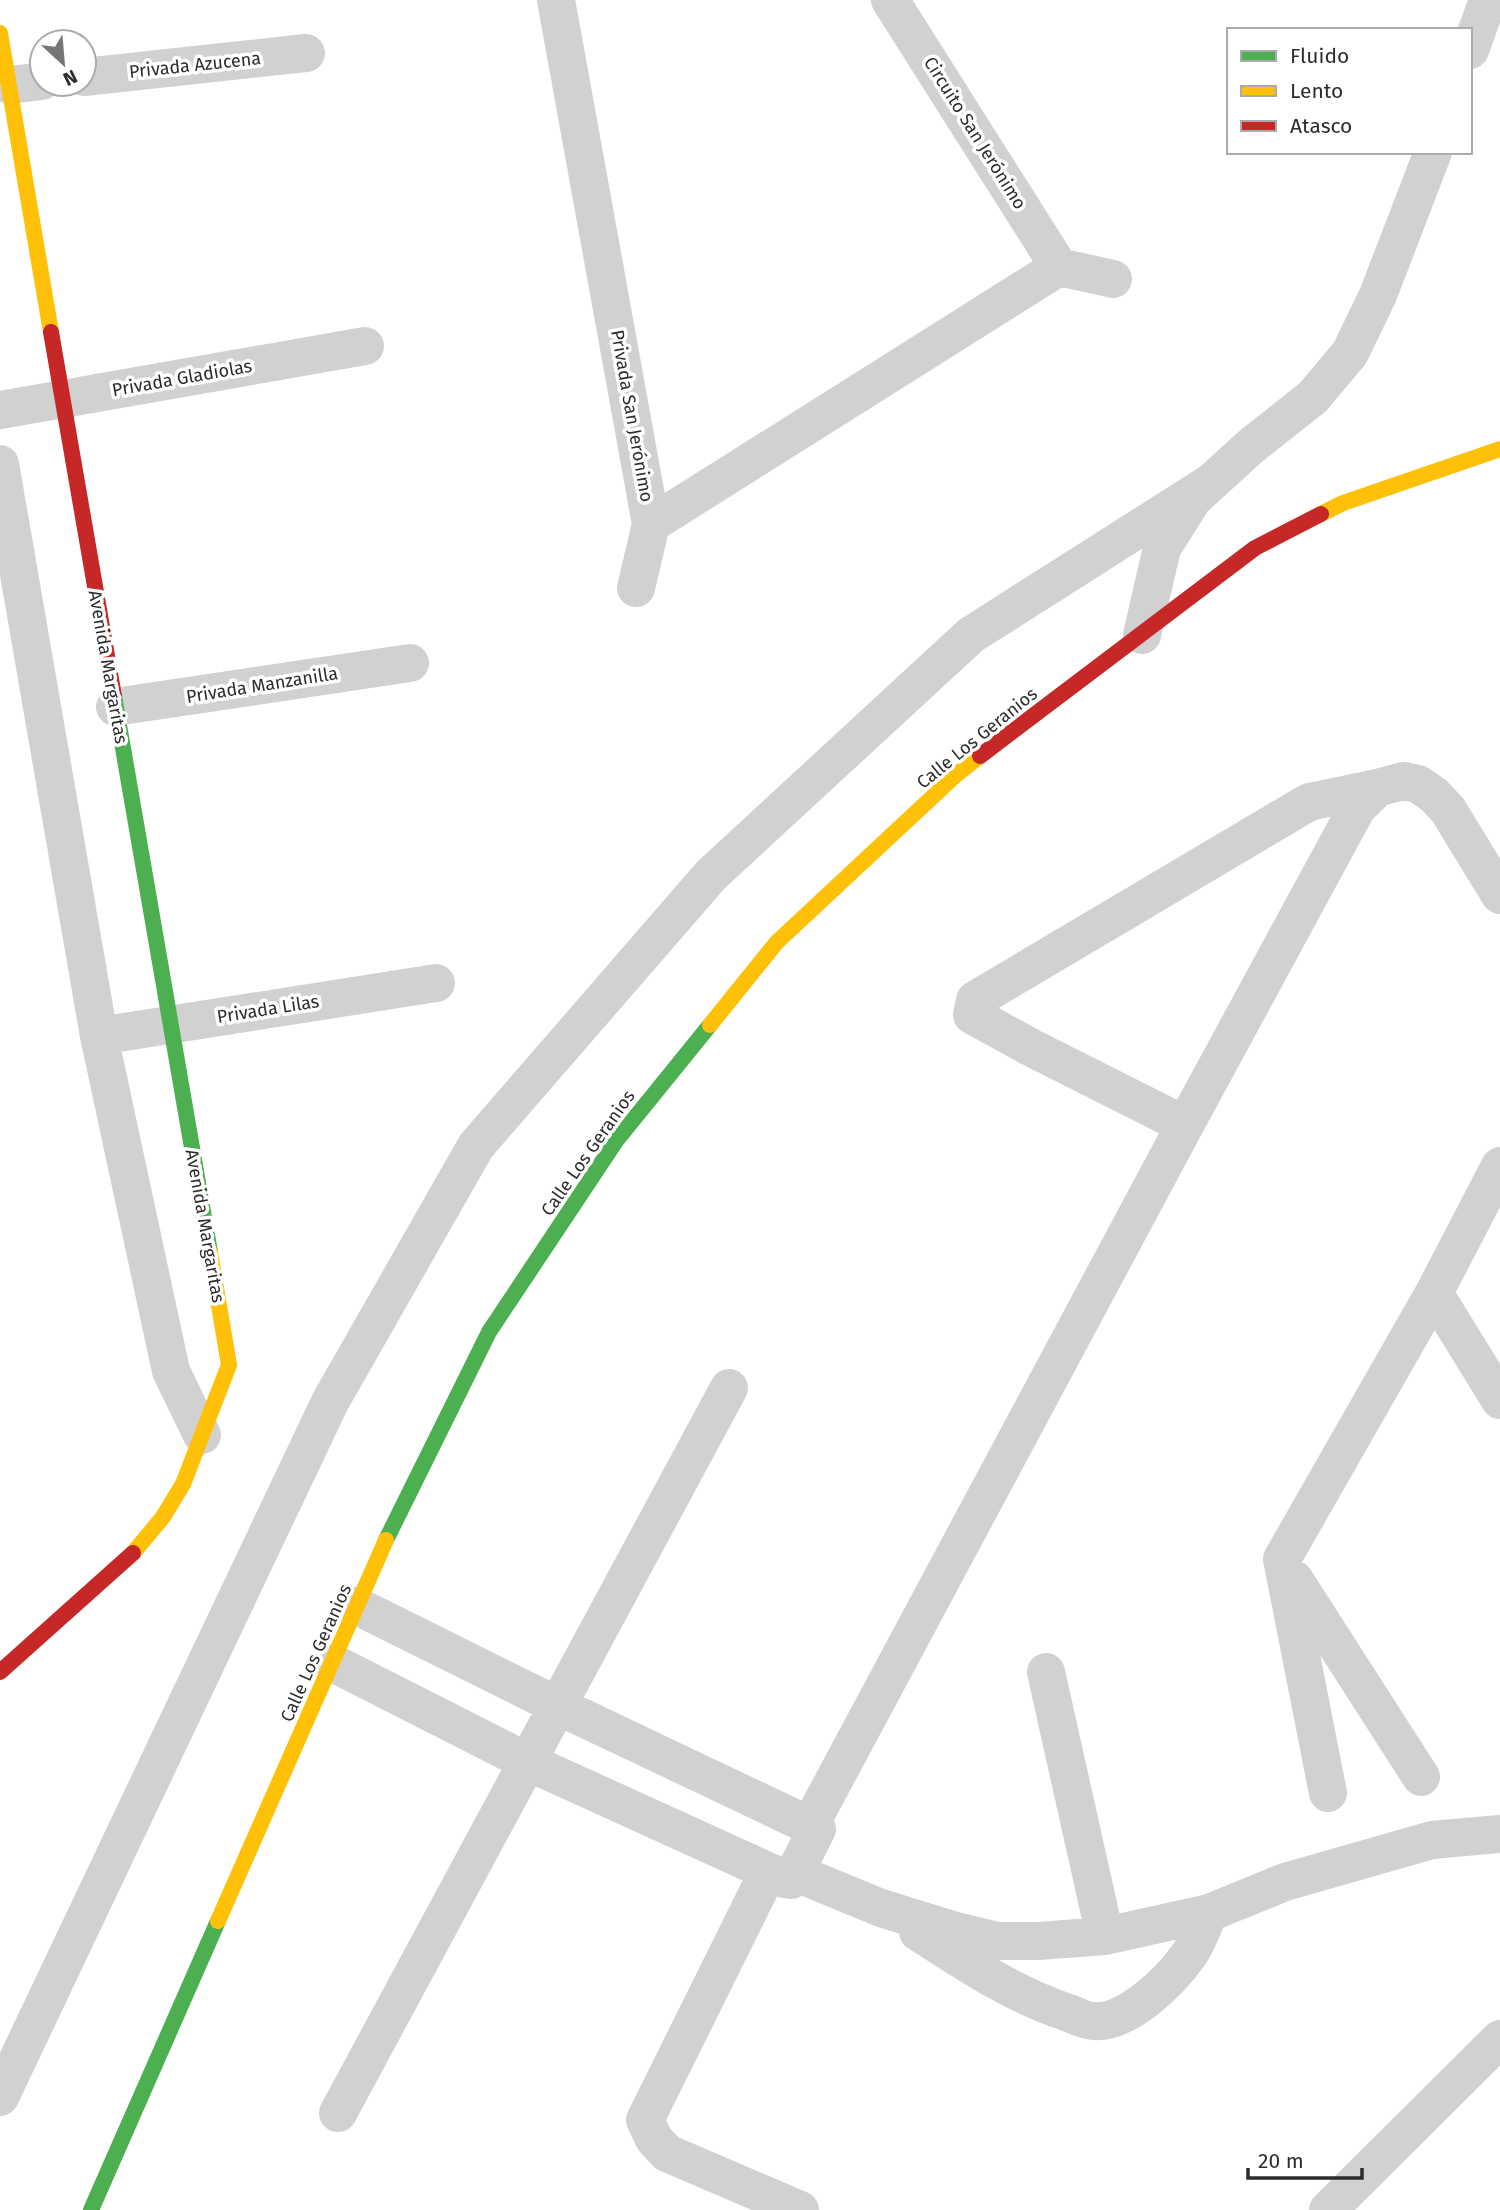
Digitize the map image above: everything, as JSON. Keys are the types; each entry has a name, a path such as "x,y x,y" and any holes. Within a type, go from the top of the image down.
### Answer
{"street":[{"name":"Privada San Jerónimo","path":"556,0 652,524 1059,267"},
{"name":"Circuito San Jerónimo","path":"890,0 1059,267"},
{"path":"1472,45 1489,0"},
{"name":"Avenida Margaritas","path":"0,33 26,83 63,399 229,1365 183,1485 163,1517 127,1561 0,1672"},
{"name":"Privada Azucena","path":"98,75 306,53"},
{"path":"1142,635 1162,548 1193,499 1250,447 1313,397 1350,353 1378,295 1432,154"},
{"path":"1059,267 1113,279"},
{"name":"Privada Gladiolas","path":"0,410 365,346"},
{"name":"Calle Los Geranios","path":"90,2210 383,1546 489,1332 616,1141 778,942 956,775 1255,548 1343,503 1500,449"},
{"path":"0,464 99,1036 171,1371 202,1435"},
{"path":"5,2073 330,1402 476,1146 711,875 971,635 1210,483"},
{"path":"636,588 652,524"},
{"name":"Privada Manzanilla","path":"114,707 410,663"},
{"path":"1185,1125 972,1015 975,1000 1309,802 1403,781 1418,784 1448,810 1500,895"},
{"path":"810,1825 1357,808 1377,788"},
{"name":"Privada Lilas","path":"99,1036 436,983"},
{"path":"1328,1793 1282,1559 1434,1293 1500,1166"},
{"path":"1434,1293 1500,1400"},
{"path":"338,2113 729,1388"},
{"path":"1282,1559 1421,1777"},
{"path":"357,1606 558,1706 817,1829 782,1872 645,2120 654,2139 667,2153 800,2210"},
{"path":"333,1663 528,1762 782,1872 881,1908 997,1941 1105,1936 1209,1913 1285,1882 1432,1840 1500,1833"},
{"path":"1046,1672 1105,1936"},
{"path":"881,1908 972,1966 1046,2006 1093,2021 1112,2020 1127,2013 1160,1987 1189,1955 1209,1913"},
{"path":"1328,2210 1500,2039"}],"traffic: fast":[{"path":"114,696 210,1252"},
{"path":"386,1540 489,1332 616,1141 710,1025"},
{"path":"91,2210 218,1921"}],"traffic: slow":[{"path":"0,33 51,332"},
{"path":"1321,514 1343,503 1500,449"},
{"path":"710,1025 777,942 956,775 980,756"},
{"path":"133,1553 163,1517 183,1484 229,1365 210,1252"},
{"path":"218,1921 386,1540"}],"traffic: jam":[{"path":"51,332 114,696"},
{"path":"980,756 1255,548 1321,514"},
{"path":"0,1672 133,1553"}]}
